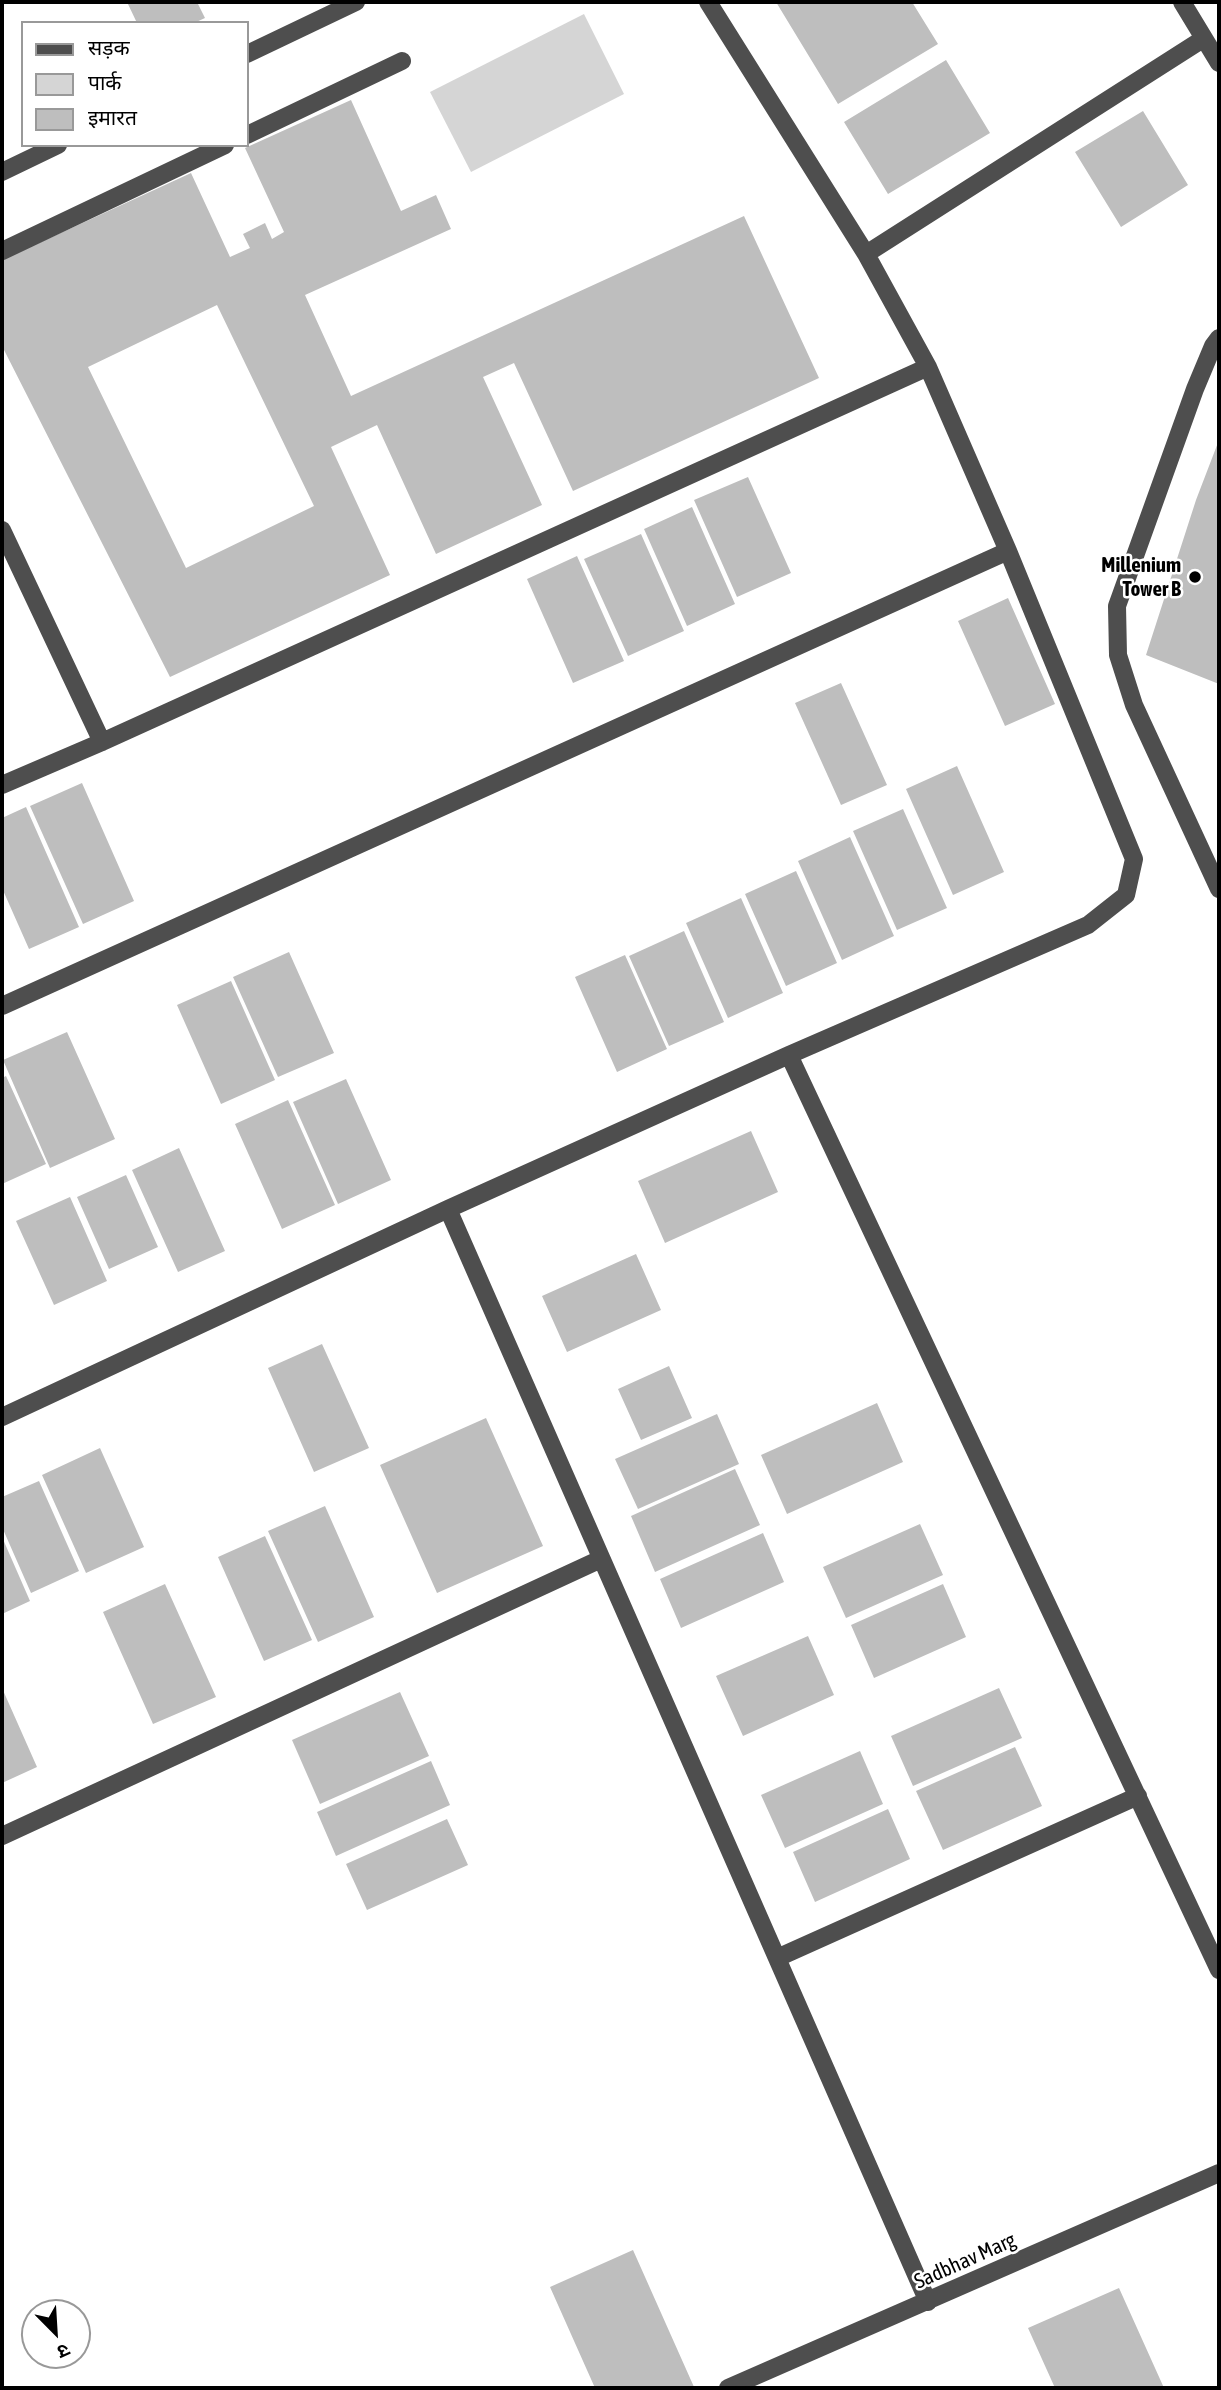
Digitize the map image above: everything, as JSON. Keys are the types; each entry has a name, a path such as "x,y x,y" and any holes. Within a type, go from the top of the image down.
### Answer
{"street":[{"path":"248,54 356,2"},
{"path":"2,1417 447,1209 789,1055 1088,925 1126,895 1134,859 1008,551 928,367 866,254 708,2"},
{"path":"1182,2 1219,63"},
{"path":"866,254 1203,39"},
{"path":"248,135 402,61"},
{"path":"2,172 54,147"},
{"path":"2,251 221,147"},
{"path":"1219,338 1195,389 1118,606 1118,655 1134,705 1219,889"},
{"path":"2,785 928,367"},
{"path":"2,530 102,742"},
{"path":"2,1006 1008,551"},
{"path":"789,1055 1218,1966"},
{"path":"447,1209 928,2302"},
{"path":"2,1836 601,1559"},
{"path":"777,1958 1138,1796"},
{"name":"Sadbhav Marg","path":"728,2388 1219,2173"}],"green space":[{"path":"584,14 624,94 471,172 430,92"}],"building":[{"path":"127,2 197,2 205,18 198,21 136,21"},
{"path":"776,2 912,2 938,44 838,104"},
{"path":"946,60 990,133 888,194 844,122"},
{"path":"351,100 401,211 436,195 451,229 305,295 351,396 744,216 819,378 573,491 514,363 483,377 542,505 436,554 377,425 331,447 390,575 170,677 2,346 2,260 191,173 230,257 250,248 243,234 265,223 272,239 284,232 245,148","holes":["217,305 314,506 186,568 88,367"]},
{"path":"1143,111 1188,185 1121,227 1075,152"},
{"name":"Millenium Tower B","path":"1219,440 1219,684 1146,655 1196,500"},
{"path":"748,477 791,573 737,597 694,500"},
{"path":"692,507 735,604 687,626 644,529"},
{"path":"641,534 684,631 628,656 584,559"},
{"path":"577,556 624,661 573,683 527,579"},
{"path":"1008,598 1055,704 1005,726 958,621"},
{"path":"841,683 887,785 841,805 795,703"},
{"path":"957,766 1004,872 953,895 906,789"},
{"path":"82,783 134,901 83,924 30,806"},
{"path":"26,807 79,927 29,949 2,888 2,818"},
{"path":"903,809 947,908 897,930 853,831"},
{"path":"850,837 894,936 842,960 798,861"},
{"path":"796,871 837,963 786,986 745,894"},
{"path":"741,898 783,993 728,1018 686,923"},
{"path":"684,931 724,1022 669,1046 629,956"},
{"path":"289,952 334,1053 278,1077 233,977"},
{"path":"625,955 667,1049 617,1072 575,977"},
{"path":"231,981 275,1080 221,1104 177,1005"},
{"path":"67,1032 115,1139 50,1168 3,1060"},
{"path":"6,1076 46,1164 2,1184 2,1078"},
{"path":"346,1079 391,1180 338,1204 293,1102"},
{"path":"288,1100 335,1205 282,1229 235,1124"},
{"path":"751,1131 778,1192 665,1243 638,1181"},
{"path":"179,1148 225,1251 178,1272 132,1170"},
{"path":"126,1175 158,1247 109,1269 77,1197"},
{"path":"70,1197 107,1281 54,1305 16,1221"},
{"path":"636,1254 661,1310 567,1352 542,1296"},
{"path":"322,1344 369,1448 314,1472 268,1368"},
{"path":"669,1366 692,1418 641,1440 618,1389"},
{"path":"877,1403 903,1462 787,1514 761,1455"},
{"path":"717,1414 739,1464 638,1509 615,1459"},
{"path":"486,1418 543,1546 437,1593 380,1465"},
{"path":"100,1448 144,1547 86,1573 42,1475"},
{"path":"735,1469 760,1525 655,1572 631,1516"},
{"path":"39,1481 79,1571 31,1593 2,1527 2,1497"},
{"path":"325,1506 374,1617 318,1642 268,1531"},
{"path":"920,1524 943,1575 846,1618 823,1567"},
{"path":"763,1533 784,1582 681,1628 660,1579"},
{"path":"265,1536 312,1640 264,1661 218,1557"},
{"path":"2,1537 30,1601 2,1614"},
{"path":"165,1584 216,1697 153,1724 103,1612"},
{"path":"943,1584 966,1637 874,1678 851,1625"},
{"path":"808,1636 834,1695 743,1736 716,1676"},
{"path":"2,1688 37,1767 2,1783"},
{"path":"999,1688 1022,1738 913,1786 891,1736"},
{"path":"400,1692 429,1756 320,1804 292,1740"},
{"path":"1015,1747 1042,1806 943,1850 916,1791"},
{"path":"860,1751 883,1804 785,1848 761,1795"},
{"path":"431,1761 450,1805 336,1856 317,1812"},
{"path":"888,1809 910,1859 815,1902 793,1852"},
{"path":"447,1819 468,1865 367,1910 346,1864"},
{"path":"633,2250 694,2387 595,2388 550,2287"},
{"path":"1119,2288 1164,2388 1055,2388 1028,2328"}],"place":[{"name":"Millenium Tower B","path":"1195,577"}]}
